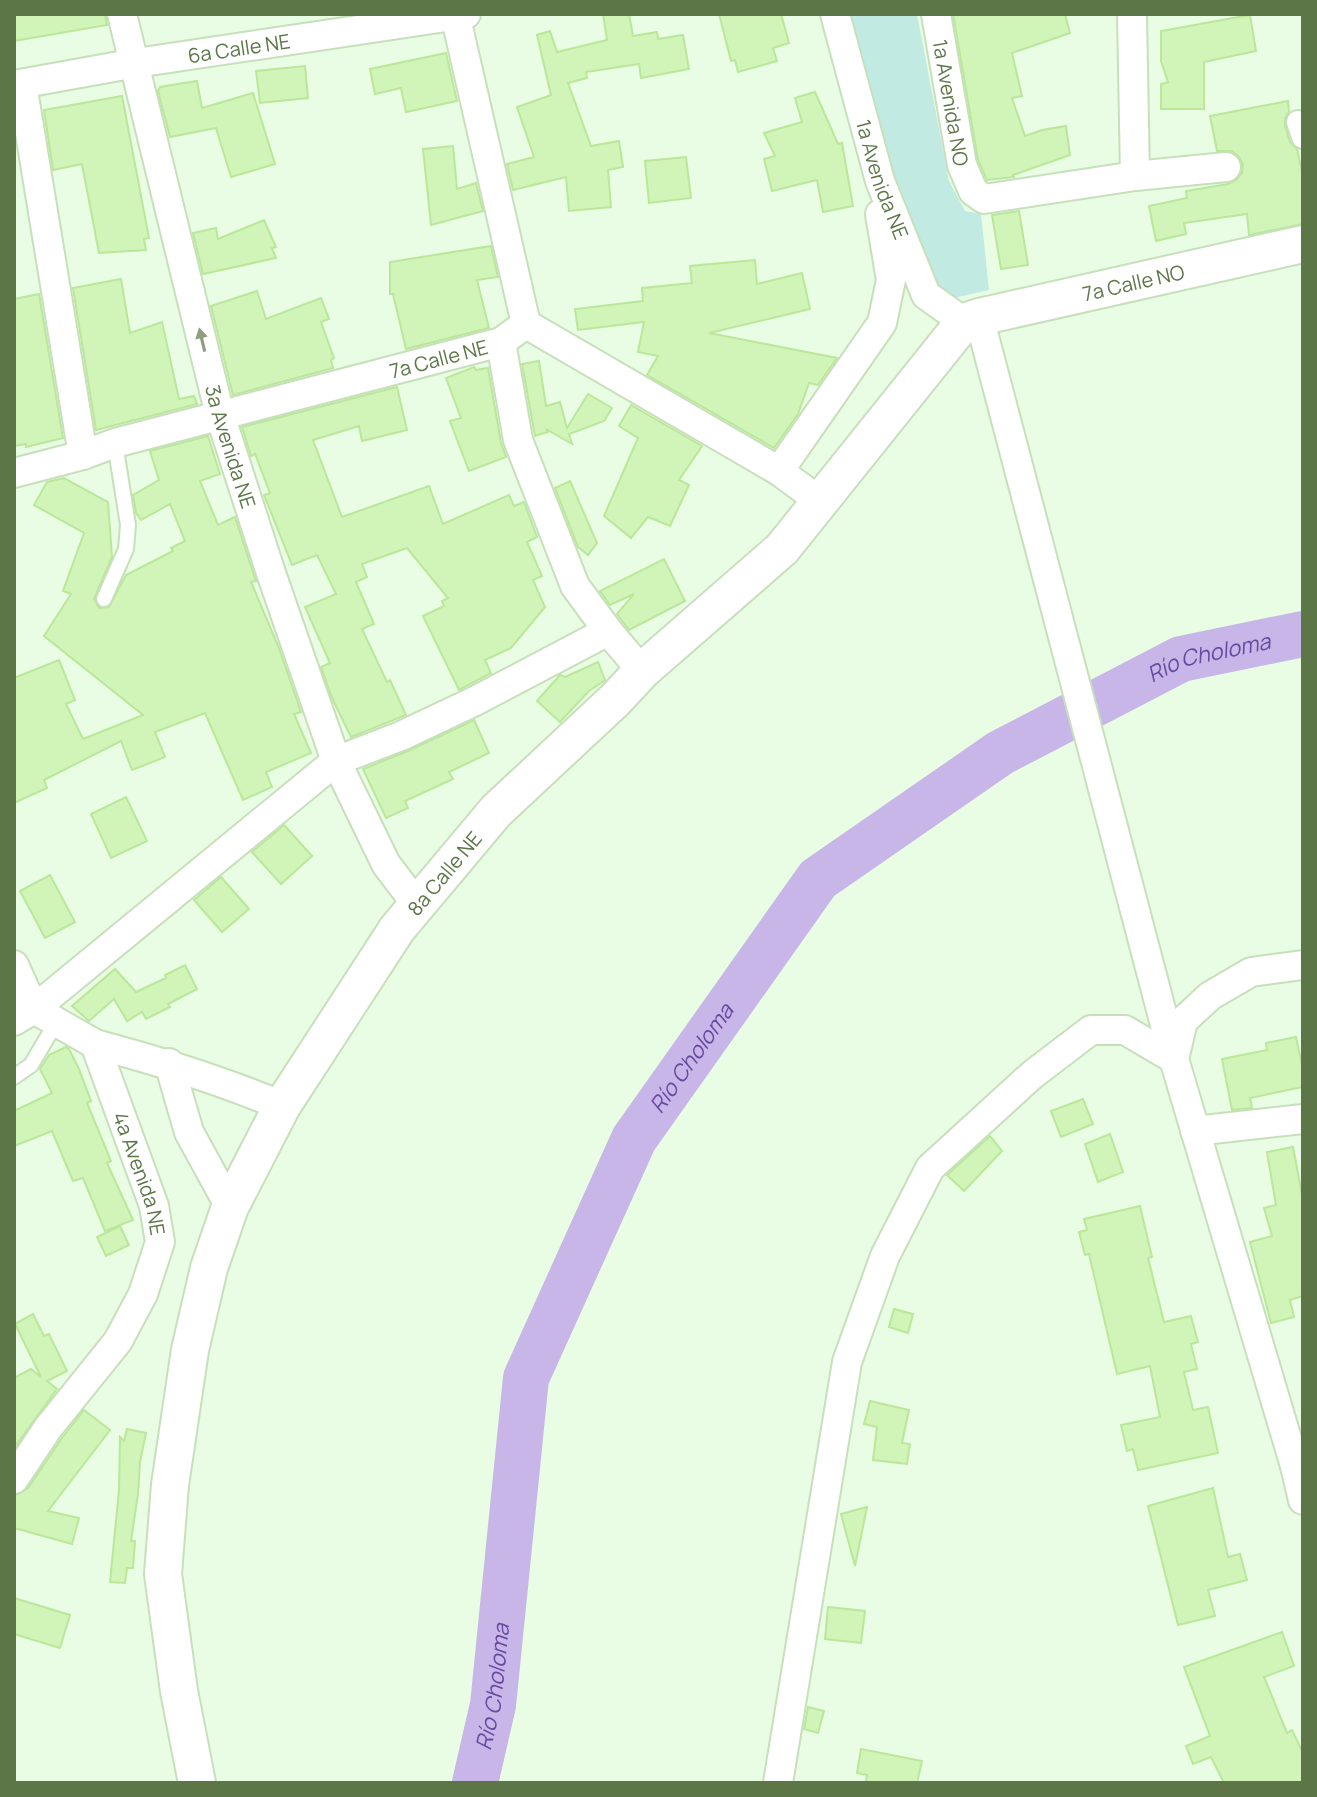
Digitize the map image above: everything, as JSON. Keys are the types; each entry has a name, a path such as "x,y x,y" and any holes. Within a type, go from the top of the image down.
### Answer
{"street":[{"name":"3a Avenida NE","path":"122,14 220,415 336,761 386,864 417,905"},
{"name":"1a Avenida NE","path":"835,14 880,181 926,295 971,320"},
{"name":"1a Avenida NO","path":"936,14 962,165 973,191 984,199 1135,176"},
{"path":"1132,14 1135,176 1226,167"},
{"name":"6a Calle NE","path":"18,85 136,63 459,15"},
{"path":"459,15 526,324 779,471 821,502"},
{"path":"18,85 83,455"},
{"path":"779,471 882,323 891,280 880,218 880,181"},
{"name":"7a Calle NO","path":"971,320 1303,244"},
{"path":"501,342 518,440 575,586 642,671 782,549 971,320 990,361 1174,1059 1299,1466 1303,1500"},
{"name":"7a Calle NE","path":"14,473 115,443 501,342 526,324"},
{"path":"35,1017 336,761 401,736 475,701 608,631"},
{"name":"8a Calle NE","path":"197,1783 179,1691 163,1574 170,1485 190,1350 209,1268 230,1207 282,1106 397,929 496,811 642,671"},
{"path":"14,965 35,1017 95,1044 169,1063 282,1106"},
{"path":"1174,1059 1183,1021 1210,996 1251,972 1303,965"},
{"path":"778,1783 847,1362 885,1256 930,1168 1032,1075 1091,1030 1125,1030 1174,1059"},
{"name":"4a Avenida NE","path":"14,1479 48,1428 118,1341 143,1294 160,1242 154,1206 95,1044"},
{"path":"169,1063 189,1132 230,1207"},
{"path":"1195,1131 1303,1121"}],"lane":[{"path":"104,599 126,549 128,525 115,443"},
{"path":"14,1077 31,1065 35,1017"}],"shaded area":[{"path":"849,14 917,14 949,181 965,211 981,214 989,290 954,298 936,287 877,136"}],"building":[{"path":"14,14 105,14 107,25 14,41"},
{"path":"603,14 629,14 633,36 657,32 658,39 683,35 689,69 641,78 639,64 586,72 587,78 568,83 591,146 619,141 623,167 608,170 611,207 569,211 566,177 513,190 507,164 534,157 517,107 551,95 537,35 550,31 557,52 607,40"},
{"path":"719,14 781,14 789,43 773,48 777,61 738,72 735,60 731,61"},
{"path":"953,14 1065,14 1070,33 1012,53 1022,96 1012,98 1025,136 1066,126 1070,155 1014,177 987,180 978,160"},
{"path":"1250,15 1256,51 1204,62 1204,109 1161,109 1161,84 1168,82 1161,61 1161,31"},
{"path":"446,53 457,101 406,112 401,88 375,94 370,69"},
{"path":"305,66 308,98 260,103 256,71"},
{"path":"197,81 202,108 253,93 275,164 231,177 216,128 170,137 158,91 160,87"},
{"path":"815,92 838,144 842,143 853,206 823,212 817,180 772,191 764,159 775,156 764,133 802,122 795,98"},
{"path":"122,96 149,238 144,239 146,250 99,253 82,164 53,170 44,110"},
{"path":"1288,101 1285,126 1290,142 1297,149 1303,176 1303,224 1249,235 1247,214 1184,223 1186,234 1156,241 1149,206 1187,198 1186,191 1228,184 1242,173 1243,165 1239,157 1232,151 1217,151 1210,116"},
{"path":"453,146 457,189 476,183 483,211 431,225 423,149"},
{"path":"686,157 691,198 649,203 645,161"},
{"path":"1019,211 1028,265 1001,269 992,215"},
{"path":"264,220 276,247 272,248 276,258 203,274 193,233 216,228 218,239"},
{"path":"491,246 498,277 477,280 489,328 406,349 393,294 390,294 390,262"},
{"path":"755,260 757,284 802,273 810,309 709,333 837,358 818,385 809,383 798,414 774,448 647,375 658,356 638,352 644,322 578,330 575,309 643,301 642,288 692,283 690,266"},
{"path":"121,279 130,333 162,322 179,399 194,396 197,404 96,430 73,288"},
{"path":"257,291 266,319 321,298 329,319 321,322 334,358 331,360 333,368 233,395 211,306"},
{"path":"39,294 63,438 26,447 26,444 14,446 14,299"},
{"path":"539,361 546,406 560,402 567,428 588,394 612,408 604,421 569,434 572,444 546,429 548,432 535,436 522,364"},
{"path":"474,367 476,370 488,368 506,457 469,471 450,421 461,418 446,378"},
{"path":"397,387 407,430 362,441 359,426 313,440 342,517 429,486 443,524 509,495 514,506 524,502 537,537 527,542 542,576 533,580 545,607 511,648 485,660 491,673 459,690 423,616 444,606 442,601 448,598 407,548 362,564 367,577 356,582 374,624 362,629 406,715 351,737 321,667 330,663 305,607 336,594 317,555 292,565 264,495 270,493 255,454 251,456 242,427"},
{"path":"631,405 702,446 679,480 689,485 670,526 648,517 631,538 604,516 638,438 619,426"},
{"path":"208,436 220,474 200,481 218,525 235,517 256,581 251,582 279,648 301,712 294,714 311,753 266,772 272,787 243,800 205,713 155,732 165,757 132,770 121,741 44,780 47,788 14,803 14,678 59,660 75,700 66,704 83,739 143,715 44,636 71,594 63,591 84,533 34,505 47,482 64,478 108,502 112,557 94,599 99,608 109,607 126,575 173,551 171,548 185,541 170,504 141,520 136,513 133,495 159,480 150,451"},
{"path":"570,481 597,543 588,555 578,547 555,488"},
{"path":"664,559 685,601 629,630 617,614 634,594 610,605 600,591"},
{"path":"598,662 605,680 589,691 560,722 537,701 560,675 565,677"},
{"path":"474,720 489,753 449,772 453,779 405,801 408,808 386,818 363,769"},
{"path":"126,797 147,841 111,858 91,814"},
{"path":"284,825 312,856 281,884 252,852"},
{"path":"50,875 75,922 45,938 20,891"},
{"path":"221,877 249,909 222,932 194,900"},
{"path":"185,965 197,989 146,1019 142,1012 127,1021 114,999 89,1021 72,1006 115,969 136,992"},
{"path":"1296,1037 1303,1087 1250,1098 1252,1108 1232,1110 1222,1059 1267,1050 1266,1043"},
{"path":"66,1047 79,1069 91,1101 87,1103 111,1161 107,1163 133,1220 105,1231 83,1178 73,1181 52,1131 14,1146 14,1111 52,1093 40,1069 49,1055"},
{"path":"1083,1099 1093,1124 1061,1137 1051,1111"},
{"path":"1110,1134 1123,1172 1098,1182 1085,1144"},
{"path":"990,1136 1002,1151 964,1191 947,1175"},
{"path":"1293,1147 1303,1200 1303,1296 1290,1300 1294,1317 1271,1323 1250,1242 1272,1236 1264,1208 1276,1205 1267,1152"},
{"path":"1140,1206 1152,1257 1148,1258 1164,1322 1191,1316 1198,1342 1191,1344 1197,1369 1184,1372 1193,1410 1208,1407 1218,1453 1138,1470 1133,1449 1127,1451 1121,1425 1160,1417 1150,1366 1117,1374 1089,1254 1085,1255 1079,1232 1087,1230 1084,1219"},
{"path":"120,1226 129,1245 106,1256 97,1237"},
{"path":"894,1309 913,1314 908,1333 889,1327"},
{"path":"33,1314 44,1336 49,1334 67,1371 47,1381 57,1389 14,1448 14,1378 31,1369 41,1377 15,1324"},
{"path":"870,1401 909,1410 902,1443 910,1444 907,1464 873,1460 877,1427 864,1424"},
{"path":"84,1410 110,1430 48,1511 79,1518 72,1544 14,1528 14,1496 28,1488"},
{"path":"127,1429 146,1433 131,1541 135,1541 133,1568 127,1568 125,1583 110,1582 119,1490 120,1437 124,1441"},
{"path":"1213,1488 1228,1557 1240,1554 1247,1580 1208,1590 1215,1616 1178,1625 1148,1506"},
{"path":"867,1507 855,1566 841,1514"},
{"path":"14,1598 70,1615 60,1648 14,1634"},
{"path":"828,1607 865,1611 861,1643 825,1639"},
{"path":"1282,1632 1294,1666 1264,1677 1287,1733 1292,1730 1303,1753 1303,1783 1224,1783 1211,1757 1193,1764 1186,1746 1210,1736 1184,1667"},
{"path":"808,1707 824,1711 818,1733 804,1729"},
{"path":"861,1749 922,1761 917,1783 866,1783 867,1775 857,1773"}],"waterway":[{"name":"Río Choloma","path":"475,1783 493,1705 526,1378 634,1139 818,879 1000,753 1181,659 1303,634"}]}
